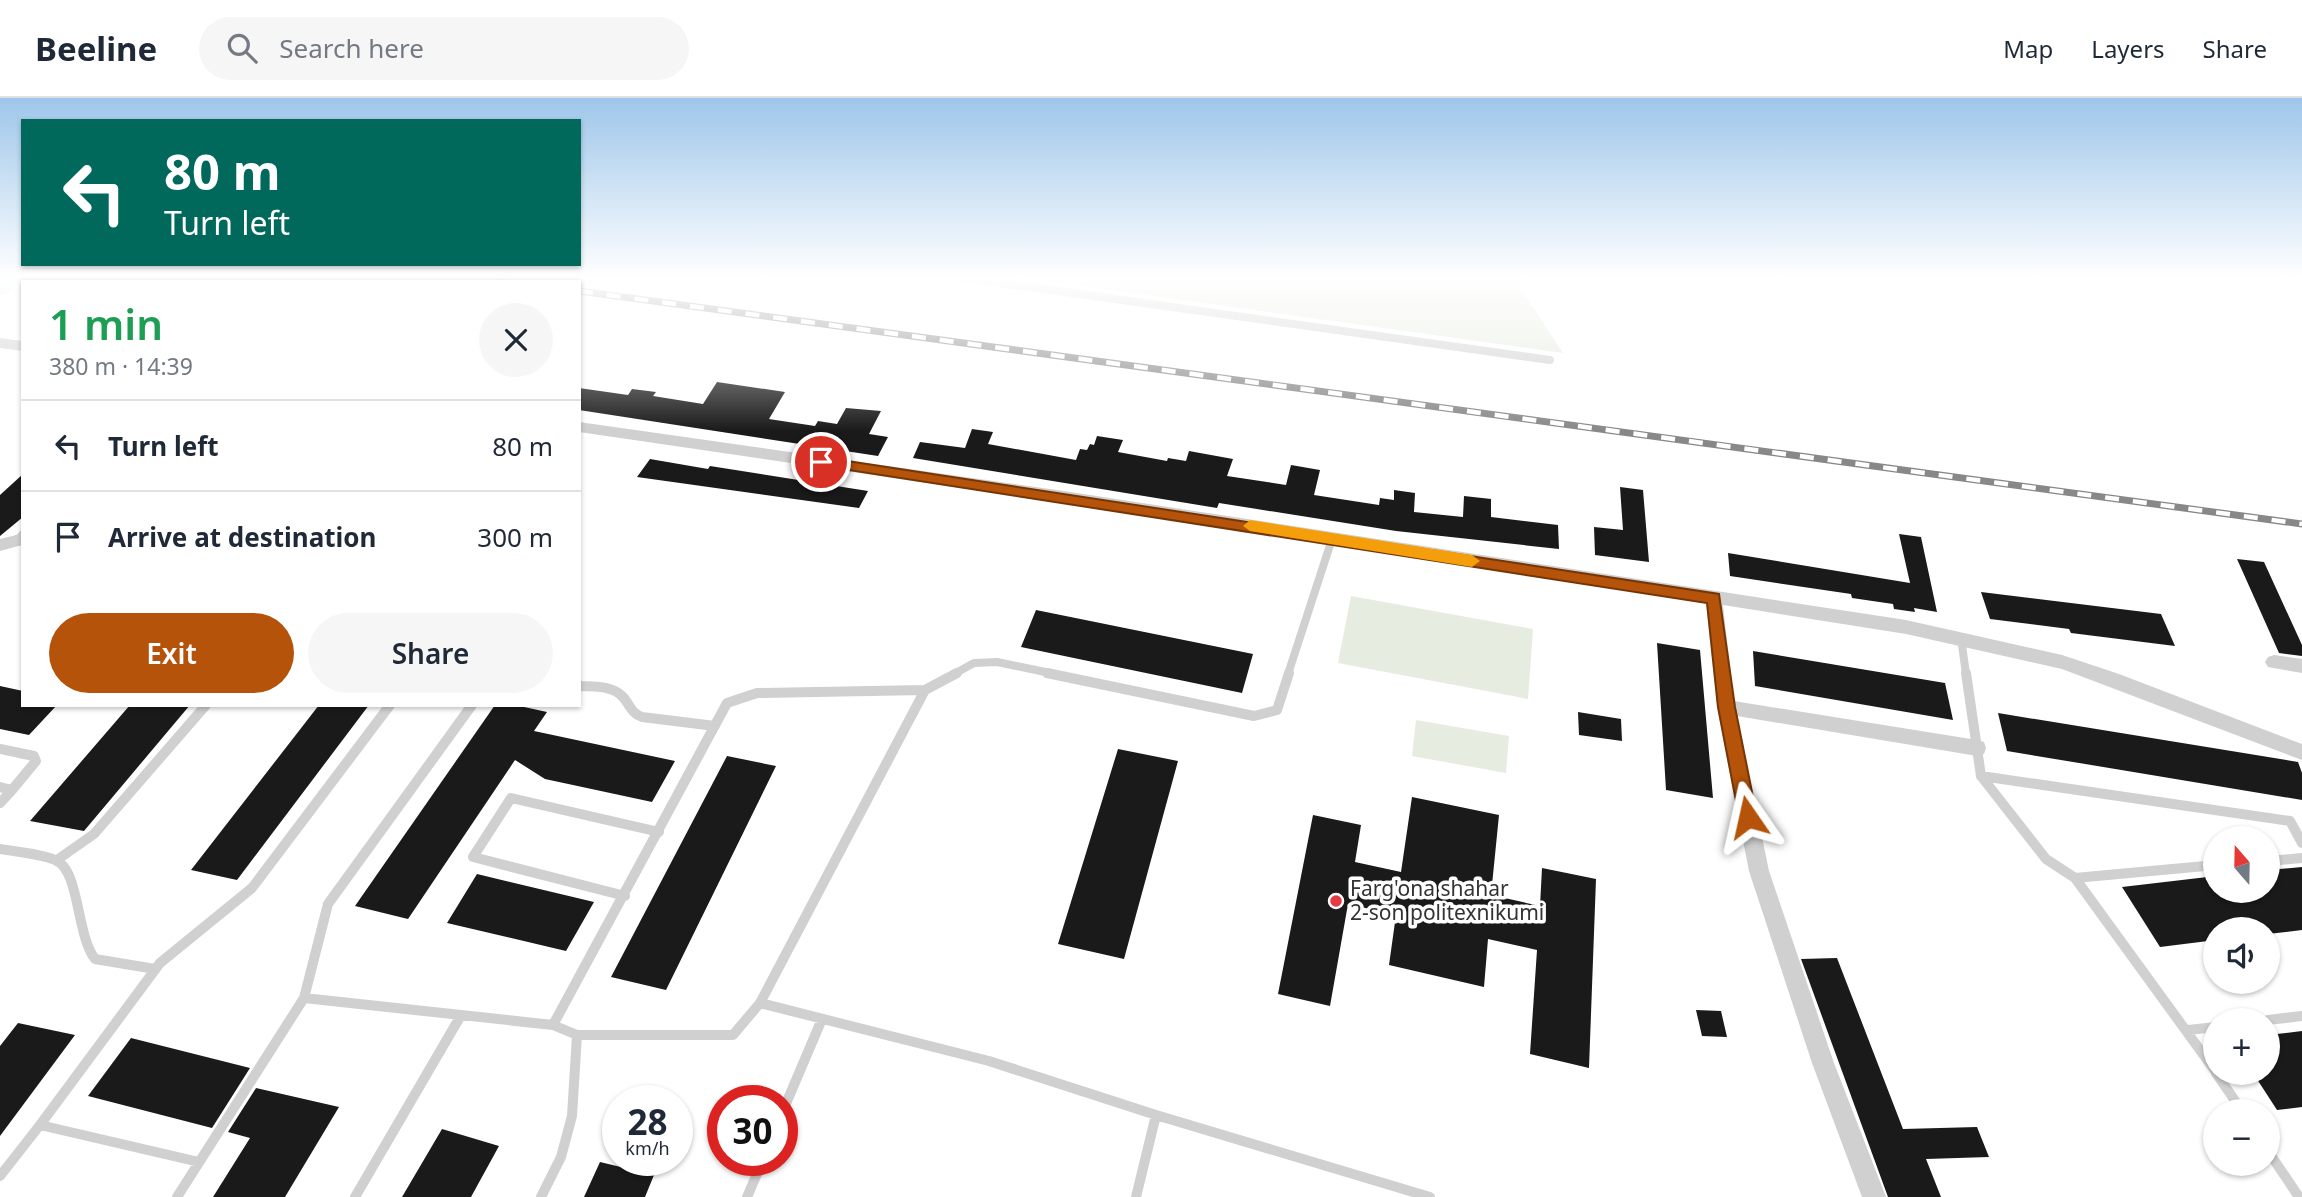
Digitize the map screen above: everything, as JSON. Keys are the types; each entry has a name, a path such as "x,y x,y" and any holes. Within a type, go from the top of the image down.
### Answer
{"street":[{"path":"0,343 21,346"},
{"path":"581,427 1332,538 1906,627 2062,662 2302,752"},
{"path":"1714,598 1726,707 1759,872 1823,1063 1874,1197"},
{"path":"2274,662 2302,666"},
{"path":"1726,707 1977,748"}],"lane":[{"path":"1324,328 1550,360"},
{"path":"553,1026 727,703 757,693 925,690 974,663 997,662 1254,716 1277,710 1332,538"},
{"path":"1961,638 1981,776 2046,859 2075,878 2203,1052"},
{"path":"581,686 617,689 626,698 632,713 642,717 716,726"},
{"path":"304,998 553,1026 578,1035 733,1035 760,1003 925,690"},
{"path":"57,860 94,834 204,707"},
{"path":"0,1176 155,969 252,888 388,707"},
{"path":"177,1197 304,998 328,904 471,707"},
{"path":"0,749 34,757 36,761 0,803"},
{"path":"1981,776 2290,821 2302,843"},
{"path":"0,787 12,790"},
{"path":"625,896 473,857 511,798 659,832"},
{"path":"0,849 57,860 70,874 86,948 95,959 155,969"},
{"path":"2280,860 2302,858"},
{"path":"2075,878 2203,866"},
{"path":"760,1003 989,1061 1156,1115 1430,1197"},
{"path":"2280,1019 2302,1016"},
{"path":"355,1197 460,1017"},
{"path":"794,1085 822,1018"},
{"path":"2188,1030 2203,1028"},
{"path":"541,1197 561,1157 572,1116 578,1035"},
{"path":"1136,1197 1156,1115"},
{"path":"40,1125 199,1163"},
{"path":"2280,1169 2299,1197"},
{"path":"747,1197 756,1176"}],"shaded area":[{"path":"1386,328 1547,328 1563,353"},
{"path":"1351,596 1533,629 1528,699 1338,663"},
{"path":"1416,720 1509,736 1506,773 1412,756"}],"building":[{"path":"717,382 785,392 769,419 815,426 818,421 837,424 846,408 881,411 869,434 888,437 878,456 581,410 581,388 628,395 632,389 656,392 653,396 703,404"},
{"path":"972,429 993,432 988,444 1076,460 1080,449 1087,450 1090,444 1094,445 1097,436 1123,440 1118,452 1167,461 1168,458 1186,461 1189,451 1233,459 1227,476 1286,485 1291,465 1320,470 1314,495 1379,505 1380,498 1394,500 1394,490 1415,493 1414,512 1463,517 1464,496 1491,499 1491,517 1558,525 1559,549 1396,531 1219,503 1217,508 913,458 920,442 965,448"},
{"path":"650,459 868,491 859,508 637,477"},
{"path":"21,476 21,519 0,536 0,495"},
{"path":"1620,487 1643,490 1649,562 1595,555 1594,527 1623,530"},
{"path":"1899,534 1921,537 1937,612 1914,608 1915,612 1894,609 1893,604 1852,598 1851,594 1730,576 1728,553 1910,583"},
{"path":"2237,559 2264,562 2302,645 2302,656 2279,653"},
{"path":"1981,592 2161,614 2175,646 2071,633 2069,629 1990,619"},
{"path":"1036,610 1253,654 1242,693 1021,647"},
{"path":"1657,643 1700,650 1713,798 1666,790"},
{"path":"1753,651 1945,683 1953,720 1755,686"},
{"path":"0,686 21,691 21,707 55,707 29,735 0,729"},
{"path":"128,707 188,707 84,831 30,821"},
{"path":"317,707 367,707 237,880 191,870"},
{"path":"494,707 524,707 547,712 534,731 675,761 652,802 545,779 515,760 408,919 355,906"},
{"path":"1578,712 1621,719 1622,741 1579,735"},
{"path":"1998,713 2298,762 2302,773 2302,800 2007,751"},
{"path":"1118,749 1178,761 1124,959 1058,944"},
{"path":"727,756 776,766 666,990 611,977"},
{"path":"1412,797 1499,815 1491,895 1540,906 1542,868 1596,879 1589,1068 1530,1054 1537,950 1488,939 1484,987 1389,965 1396,915 1348,904 1330,1006 1278,994 1313,815 1361,825 1355,862 1401,872"},
{"path":"2302,867 2302,930 2280,933 2280,917 2203,917 2203,942 2160,947 2122,887 2203,878 2203,903 2280,903 2280,869"},
{"path":"477,874 594,902 566,951 447,923"},
{"path":"1837,958 1903,1129 1977,1127 1989,1157 1926,1159 1941,1197 1888,1197 1801,959"},
{"path":"1696,1010 1721,1011 1727,1037 1702,1036"},
{"path":"18,1023 75,1035 0,1136 0,1046"},
{"path":"2302,1031 2302,1107 2280,1110 2280,1099 2270,1099 2261,1085 2280,1085 2280,1034"},
{"path":"131,1038 250,1068 212,1128 88,1096"},
{"path":"256,1088 339,1107 285,1197 213,1197 250,1138 228,1132"},
{"path":"442,1129 499,1146 471,1197 402,1197"},
{"path":"600,1162 602,1176 654,1176 645,1197 584,1197"}],"railway":[{"path":"855,328 2302,524"}],"slow traffic":[{"path":"1250,526 1472,561"}],"place":[{"name":"Farg'ona shahar 2-son politexnikumi","path":"1336,901"}],"route":[{"path":"821,462 1714,598 1726,707 1748,817"}]}
